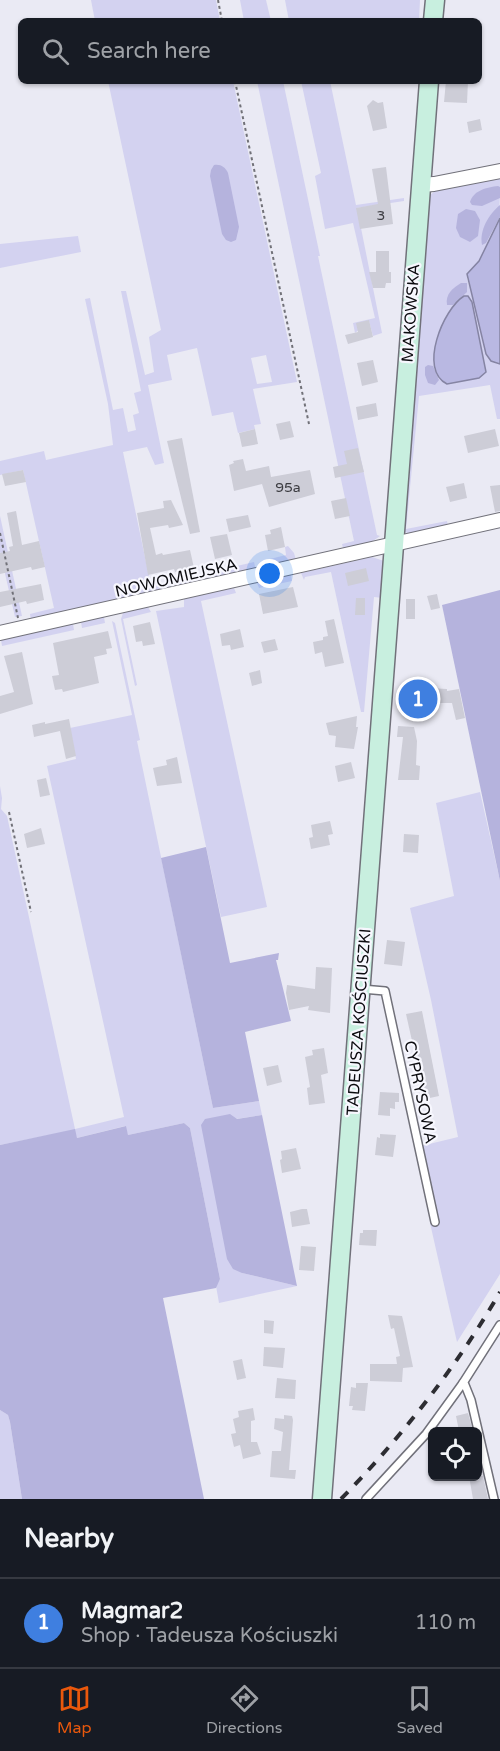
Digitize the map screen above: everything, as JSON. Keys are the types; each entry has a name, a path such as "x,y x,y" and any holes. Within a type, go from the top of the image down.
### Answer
{"street":[{"path":"433,18 435,0"},
{"name":"MAKOWSKA","path":"393,545 429,84"},
{"path":"420,185 437,184 500,171"},
{"name":"NOWOMIEJSKA","path":"0,633 500,520"},
{"name":"TADEUSZA KOŚCIUSZKI","path":"322,1499 393,545"}],"lane":[{"name":"CYPRYSOWA","path":"360,989 385,991 435,1222"},
{"path":"366,1499 426,1434 463,1383 500,1325"},
{"path":"463,1383 476,1418 494,1499"}],"path":[{"path":"218,0 221,18"},
{"path":"236,84 309,424"},
{"path":"0,533 21,628"},
{"path":"9,812 31,912"}],"shaded area":[{"path":"91,0 216,0 219,18 94,18"},
{"path":"240,0 266,0 270,18 243,18"},
{"path":"285,0 420,0 419,18 288,18"},
{"path":"109,84 234,84 297,382 253,389 261,424 254,425 255,429 238,433 233,412 212,416 197,348 167,355 172,380 148,385 164,463 155,465 147,447 123,452 151,586 168,582 170,591 31,621 30,614 54,608 23,470 0,475 0,461 44,451 46,460 113,445 108,404 85,299 90,298 113,410 123,408 128,432 136,430 133,415 139,413 134,393 141,391 121,291 126,291 145,375 154,372 149,337 161,330","holes":["266,355 272,382 257,384 251,358"]},
{"path":"258,84 284,84 377,535 380,536 358,547 343,548 342,544 354,541"},
{"path":"302,84 331,84 356,205 404,198 404,201 357,208 382,333 373,336 369,321 355,333 353,323 375,318 353,223 325,229 315,176 321,173"},
{"path":"214,165 222,166 228,173 239,227 236,240 231,242 226,240 222,234 210,176"},
{"path":"500,176 496,231 486,255 467,278 500,336 500,419 497,419 490,385 419,396 406,529 447,521 448,526 409,534 404,531 427,198 437,189"},
{"path":"500,187 500,198 482,206 472,205 470,202 477,192"},
{"path":"500,205 500,217 486,243 482,245 481,239 486,223"},
{"path":"466,209 475,211 480,220 478,236 470,242 460,237 456,228 458,214"},
{"path":"500,218 500,364 491,361 486,354 467,274 479,261"},
{"path":"78,236 81,252 0,268 0,244"},
{"path":"461,283 467,283 467,292 453,305 447,305 448,295"},
{"path":"464,296 468,296 472,302 486,372 479,378 447,384 439,377 434,366 434,353 448,313"},
{"path":"433,366 439,380 435,385 428,383 425,375 425,367"},
{"path":"0,516 22,616 15,617 0,552"},
{"path":"288,546 296,560 273,566 270,559 286,555 285,547"},
{"path":"372,557 384,561 383,598 374,597 364,712 361,712 331,572 305,577 304,580 301,573"},
{"path":"254,562 256,571 210,581 207,576 203,576 203,582 179,587 177,580"},
{"path":"291,575 292,581 259,588 257,583"},
{"path":"234,588 236,593 201,601 267,907 221,917 156,611 184,607 184,599"},
{"path":"500,590 500,881 442,605"},
{"path":"148,607 151,612 123,619 137,685 135,686 121,619 123,613"},
{"path":"104,617 105,623 82,628 81,622"},
{"path":"112,621 115,623 140,740 137,741 213,1108 259,1101 262,1115 236,1119 242,1273 297,1286 219,1303 216,1286 220,1279 190,1128 184,1123 128,1135 125,1126 77,1138 74,1130 0,1145 0,786 1,809 7,816 75,1129 124,1117 47,766 76,759 70,728 132,715"},
{"path":"73,624 74,630 2,646 1,640"},
{"path":"480,792 500,881 500,1274 457,1342 430,1223 436,1222 421,1146 458,1137 410,908 454,896 436,803"},
{"path":"206,847 230,963 279,953 278,960 276,960 291,1021 245,1032 259,1101 213,1108 161,858"},
{"path":"230,1114 237,1119 262,1115 297,1286 242,1273 233,1269 227,1259 201,1125 205,1119"},
{"path":"184,1123 190,1128 220,1279 216,1288 163,1298 204,1499 22,1499 10,1422 8,1415 0,1410 0,1145 75,1129 77,1138 126,1126 128,1135"},
{"path":"0,1410 8,1415 10,1422 22,1499 0,1499"}],"building":[{"path":"446,84 468,84 467,103 444,102"},
{"path":"373,100 378,103 383,102 387,128 373,131 367,106"},
{"path":"480,119 482,130 469,133 467,122"},
{"path":"386,167 393,224 360,229 356,208 378,204 372,169"},
{"path":"376,251 389,251 391,283 386,283 385,288 373,288 369,272 376,272"},
{"path":"369,320 373,337 348,344 345,335 358,332 356,323"},
{"path":"373,360 378,382 362,386 357,363"},
{"path":"376,403 378,416 358,420 356,407"},
{"path":"290,421 294,437 280,440 276,424"},
{"path":"255,429 258,444 242,447 239,433"},
{"path":"495,429 499,446 468,453 464,436"},
{"path":"182,438 200,532 190,534 167,441"},
{"path":"358,448 364,472 335,478 333,467 347,464 344,451"},
{"path":"243,459 246,471 269,466 271,477 310,470 315,494 269,507 262,484 234,491 229,465 234,463 233,461"},
{"path":"23,470 26,482 5,486 2,474"},
{"path":"464,483 467,498 450,502 446,487"},
{"path":"500,485 500,511 495,512 490,486"},
{"path":"346,498 350,516 335,519 331,501"},
{"path":"171,500 183,525 150,528 156,555 190,550 194,568 175,572 174,569 148,575 137,513 164,508 163,501"},
{"path":"16,511 22,545 39,541 45,567 32,570 31,567 0,574 0,553 10,551 9,547 13,546 7,513"},
{"path":"248,515 251,527 229,532 226,519"},
{"path":"281,527 285,547 268,551 265,535 271,534 270,530"},
{"path":"227,534 232,555 215,559 210,537"},
{"path":"366,568 369,581 348,586 345,573"},
{"path":"41,584 44,600 27,604 26,601 0,607 0,592"},
{"path":"293,587 298,607 263,614 259,594"},
{"path":"437,594 440,608 431,610 427,596"},
{"path":"356,598 365,598 365,615 355,615"},
{"path":"406,599 415,599 415,619 406,619"},
{"path":"334,619 344,663 325,667 322,652 315,654 313,642 323,640 323,637 328,636 325,621"},
{"path":"150,622 155,644 143,646 142,641 136,642 133,626"},
{"path":"240,629 244,647 231,650 230,645 222,646 220,634"},
{"path":"108,631 112,648 106,649 107,654 94,657 99,683 63,692 62,689 55,690 52,676 59,675 53,643"},
{"path":"275,639 278,650 264,653 261,642"},
{"path":"22,652 33,704 0,714 0,696 14,692 4,656"},
{"path":"260,670 262,683 252,686 249,673"},
{"path":"409,687 447,689 447,691 459,689 465,718 456,720 452,703 435,703 426,711 409,711"},
{"path":"357,716 356,727 358,727 354,749 335,747 336,736 329,735 326,723"},
{"path":"69,719 76,756 66,759 60,731 34,737 32,725"},
{"path":"398,726 414,727 417,741 416,765 420,766 419,780 398,780 403,737 397,737"},
{"path":"177,757 182,783 157,786 153,768 167,765 166,760"},
{"path":"351,762 355,778 338,782 335,766"},
{"path":"46,778 50,795 40,797 37,780"},
{"path":"330,821 333,834 328,835 330,845 311,849 309,838 313,837 311,825"},
{"path":"41,828 45,844 27,848 24,834"},
{"path":"404,834 419,835 418,853 403,852"},
{"path":"387,940 405,942 402,966 384,964"},
{"path":"316,967 332,968 330,1013 308,1010 309,1006 289,1010 287,985 315,989"},
{"path":"422,1011 439,1096 425,1099 406,1014"},
{"path":"324,1048 328,1073 321,1075 325,1103 309,1105 307,1088 310,1087 305,1057 313,1055 312,1050"},
{"path":"278,1065 282,1082 267,1086 263,1068"},
{"path":"380,1092 399,1093 399,1102 395,1102 395,1109 390,1108 390,1116 378,1115"},
{"path":"380,1134 396,1135 393,1157 375,1155 377,1137 380,1138"},
{"path":"296,1148 301,1169 282,1173 281,1151"},
{"path":"307,1209 310,1224 292,1227 290,1212"},
{"path":"363,1230 377,1230 376,1246 359,1245 360,1233 363,1233"},
{"path":"301,1246 316,1247 314,1271 299,1270"},
{"path":"388,1315 402,1316 413,1367 403,1368 402,1382 370,1381 370,1364 397,1364 396,1357 400,1356 394,1328 391,1329"},
{"path":"264,1320 274,1321 273,1334 264,1333"},
{"path":"264,1347 285,1348 283,1368 263,1366"},
{"path":"242,1359 246,1378 237,1380 233,1361"},
{"path":"277,1378 296,1380 295,1399 275,1398"},
{"path":"356,1383 368,1383 365,1411 352,1410 353,1406 349,1406 351,1387 356,1388"},
{"path":"253,1408 255,1420 251,1421 251,1442 257,1442 261,1454 243,1459 240,1445 234,1447 231,1434 236,1433 233,1419 239,1417 238,1411"},
{"path":"468,1413 472,1427 458,1427 456,1416"},
{"path":"284,1415 292,1416 293,1420 289,1470 296,1470 295,1479 270,1477 272,1451 281,1451 283,1432 274,1429 275,1418 284,1419"},
{"path":"483,1476 488,1499 473,1499 470,1481 482,1481"}],"railway":[{"path":"341,1499 385,1452 447,1374 500,1292"}],"place":[{"name":"Magmar2","path":"418,699"}]}
